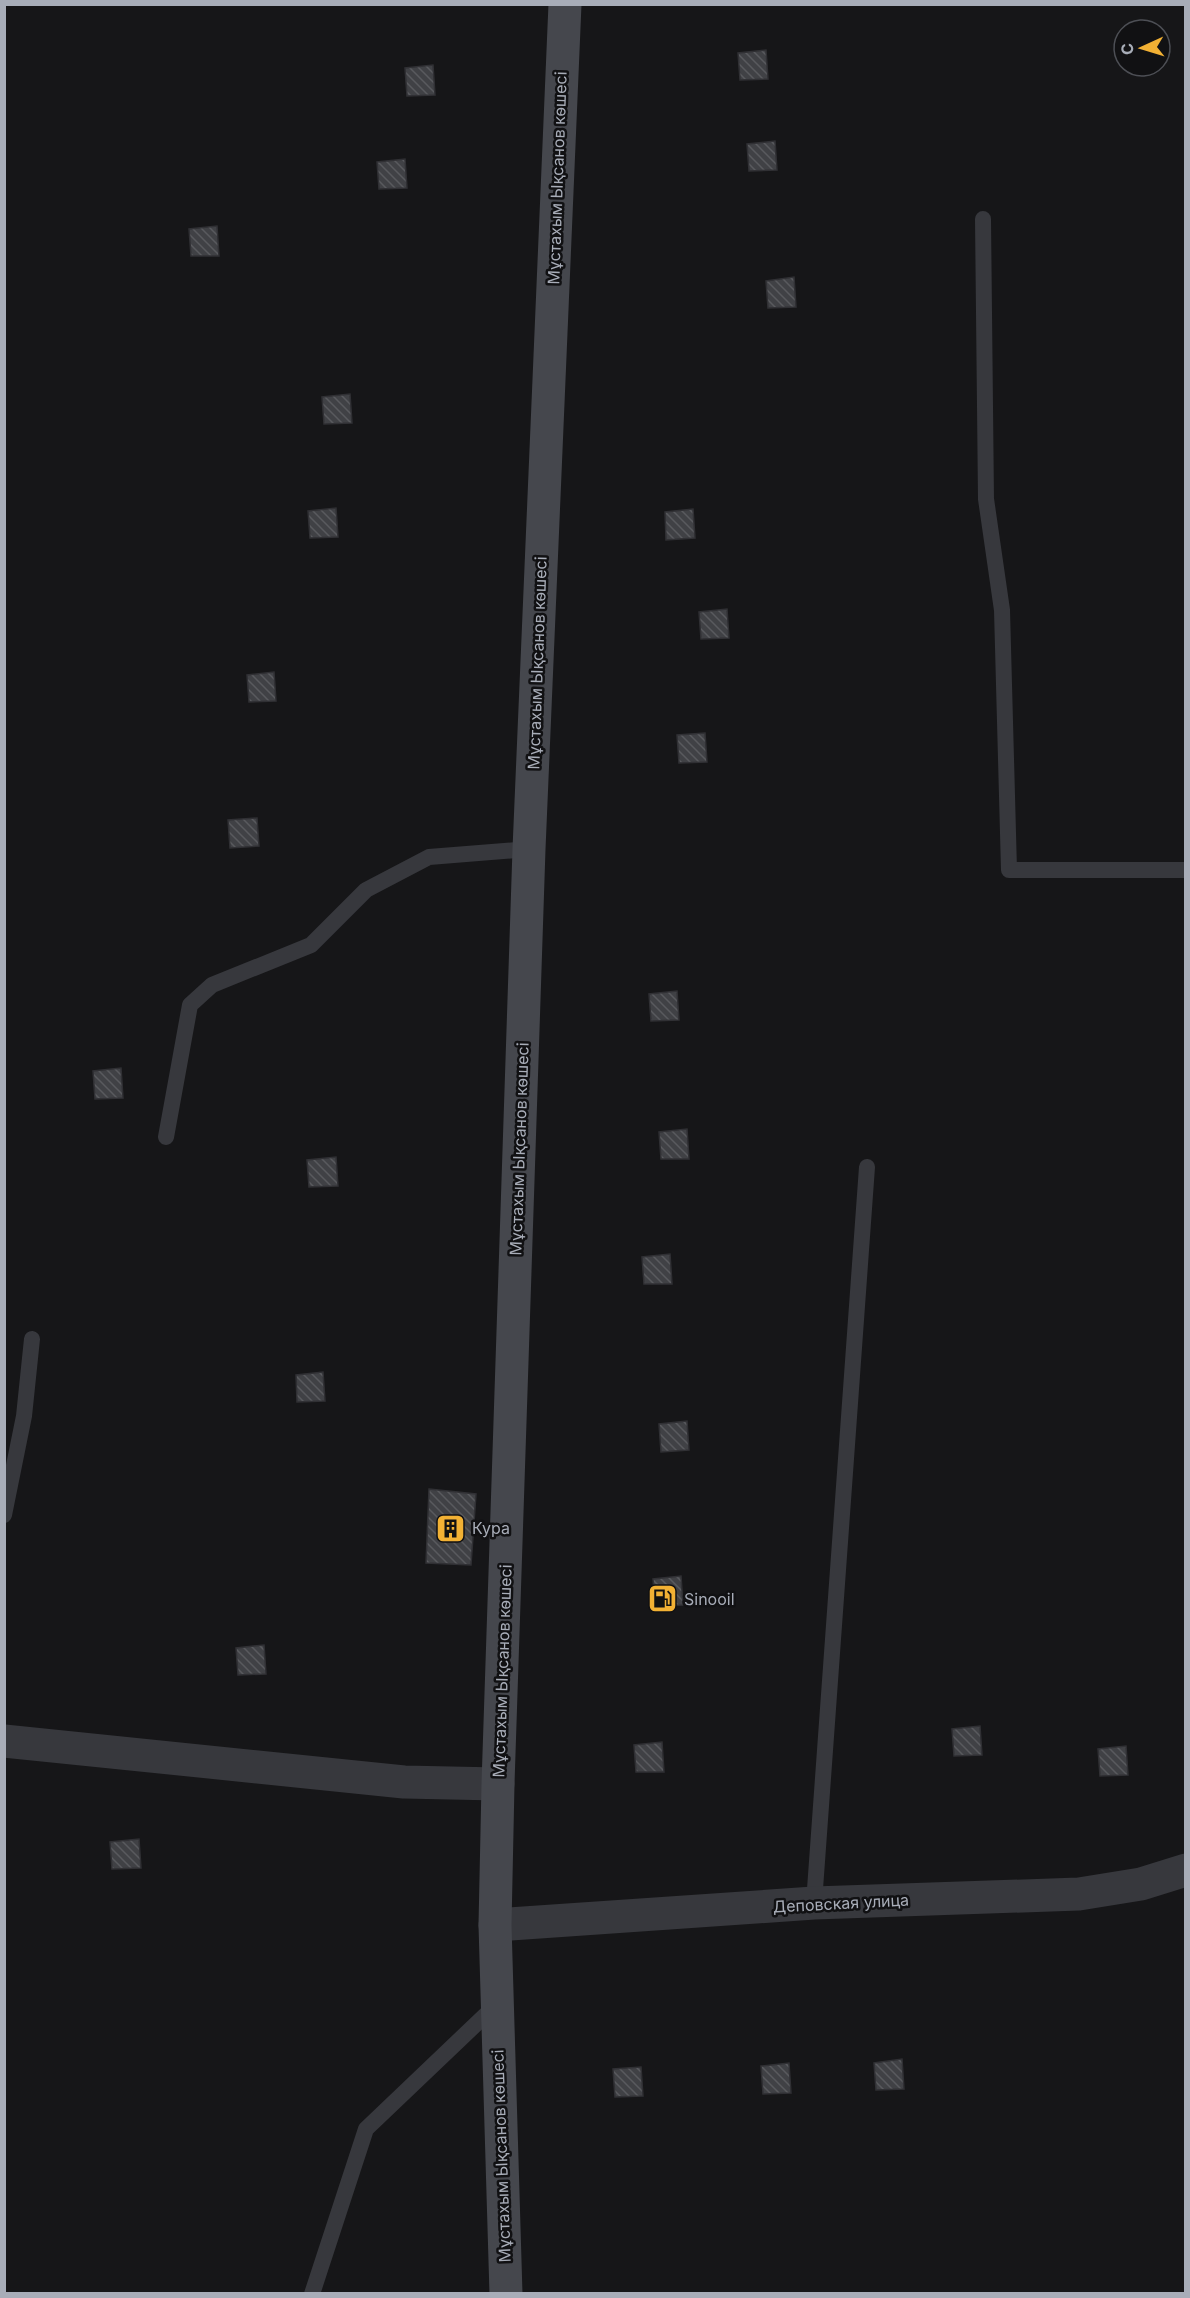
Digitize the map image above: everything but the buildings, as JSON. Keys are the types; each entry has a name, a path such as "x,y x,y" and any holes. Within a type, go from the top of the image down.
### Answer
{"main road":[{"name":"Мұстахым Ықсанов көшесі","path":"506,2294 496,2005 498,1784 529,849 565,4"}],"street":[{"path":"4,1741 404,1782 498,1784"},
{"name":"Деповская улица","path":"495,1925 814,1903 1078,1894 1141,1884 1185,1870"}],"lane":[{"path":"983,219 986,499 1002,610 1009,870 1185,870"},
{"path":"166,1137 190,1005 212,985 311,945 366,890 429,857 529,849"},
{"path":"814,1903 867,1167"},
{"path":"4,1515 24,1416 32,1339"},
{"path":"312,2294 366,2129 496,2005"}],"place":[{"name":"Кура","path":"451,1528"},
{"name":"Sinooil","path":"663,1599"}]}
